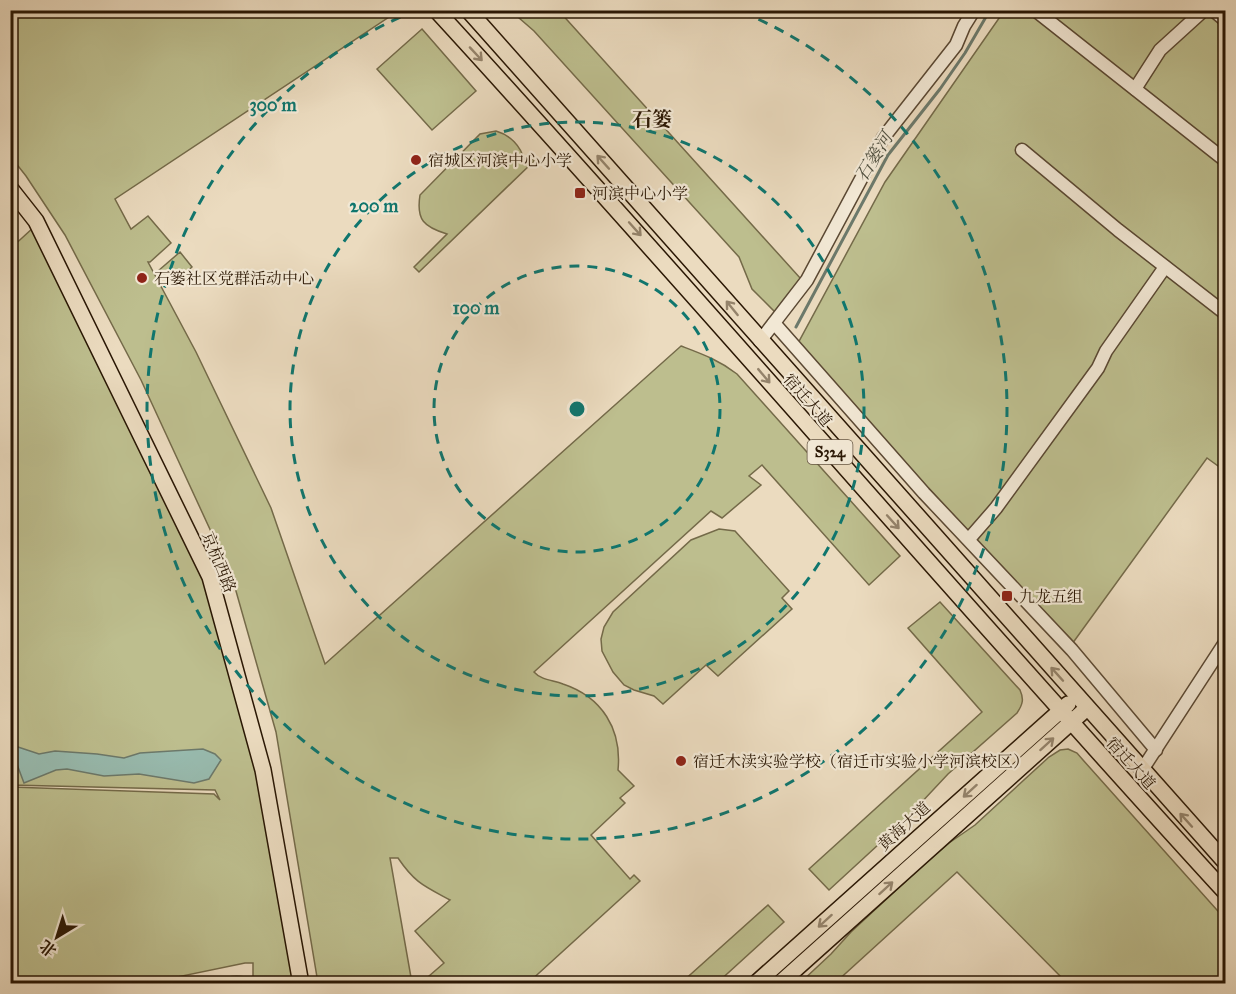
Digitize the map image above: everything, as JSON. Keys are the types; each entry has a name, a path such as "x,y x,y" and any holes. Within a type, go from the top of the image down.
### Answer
{"main road":[{"name":"宿迁大道","path":"436,10 714,317 774,389 1070,723 1226,893"},
{"name":"宿迁大道","path":"468,10 1226,863"},
{"name":"京杭西路","path":"10,188 36,221 210,578 263,770 301,984"},
{"name":"黄海大道","path":"755,984 1077,696"},
{"name":"黄海大道","path":"779,984 1087,708"}],"street":[{"path":"760,341 807,280 883,138 957,45 964,26 974,10"},
{"path":"1035,10 1226,161"},
{"path":"1135,89 1160,50 1204,10"},
{"path":"1213,10 1226,21"},
{"path":"1022,150 1226,314"},
{"path":"969,539 996,508 1098,368 1106,351 1165,267"},
{"path":"774,322 924,493 1072,650 1156,750"},
{"path":"1142,770 1226,641"}],"green space":[{"path":"11,11 389,11 392,15 115,199 131,229 148,216 171,243 148,262 196,352 271,508 325,664 681,346 717,361 737,374 900,556 869,585 762,465 749,476 761,485 722,518 711,511 534,672 540,677 563,684 589,697 607,716 617,741 618,770 634,786 620,798 625,803 591,835 630,879 634,875 640,881 528,983 421,983 444,963 415,931 450,900 421,883 398,858 390,858 412,983 318,983 276,732 232,577 141,380 65,235 11,157"},
{"path":"511,11 559,11 801,279 775,312 752,289 739,257 534,31"},
{"path":"1004,11 1225,11 1225,471 1207,458 1072,644 796,347 885,182"},
{"path":"422,29 476,91 432,130 377,69"},
{"path":"496,131 506,135 514,142 524,160 529,156 534,161 419,272 414,267 447,234 423,221 419,211 420,195 480,134"},
{"path":"34,227 203,572 261,788 297,983 197,983 232,976 253,979 253,963 245,963 177,977 178,983 11,983 10,827 14,814 11,787 214,794 220,800 215,790 11,785 10,249"},
{"path":"180,252 192,267 171,286 158,271"},
{"path":"719,529 735,531 789,591 782,598 792,609 718,676 706,665 663,704 654,696 624,685 613,672 602,651 601,639 604,627 613,612 691,540"},
{"path":"940,602 1020,690 1022,704 1017,713 948,774 904,821 829,890 809,869 982,712 908,628"},
{"path":"1068,749 1077,753 1225,919 1225,983 1067,983 957,872 835,983 800,983 921,867 975,825 1049,757 1060,750"},
{"path":"768,905 784,922 717,983 681,983"}],"water":[{"path":"15,746 39,754 55,751 124,758 140,753 203,749 215,754 221,760 209,779 194,783 139,774 104,776 67,769 56,770 24,783 12,751"}],"waterway":[{"name":"石篓河","path":"796,327 888,155 940,89 965,53 990,10"}],"place":[{"name":"宿城区河滨中心小学","path":"416,160"},
{"name":"河滨中心小学","path":"580,193"},
{"name":"石篓社区党群活动中心","path":"142,278"},
{"name":"九龙五组","path":"1007,596"},
{"name":"宿迁木渎实验学校（宿迁市实验小学河滨校区）","path":"681,761"}],"district":[{"name":"石篓","path":"652,119"}]}
